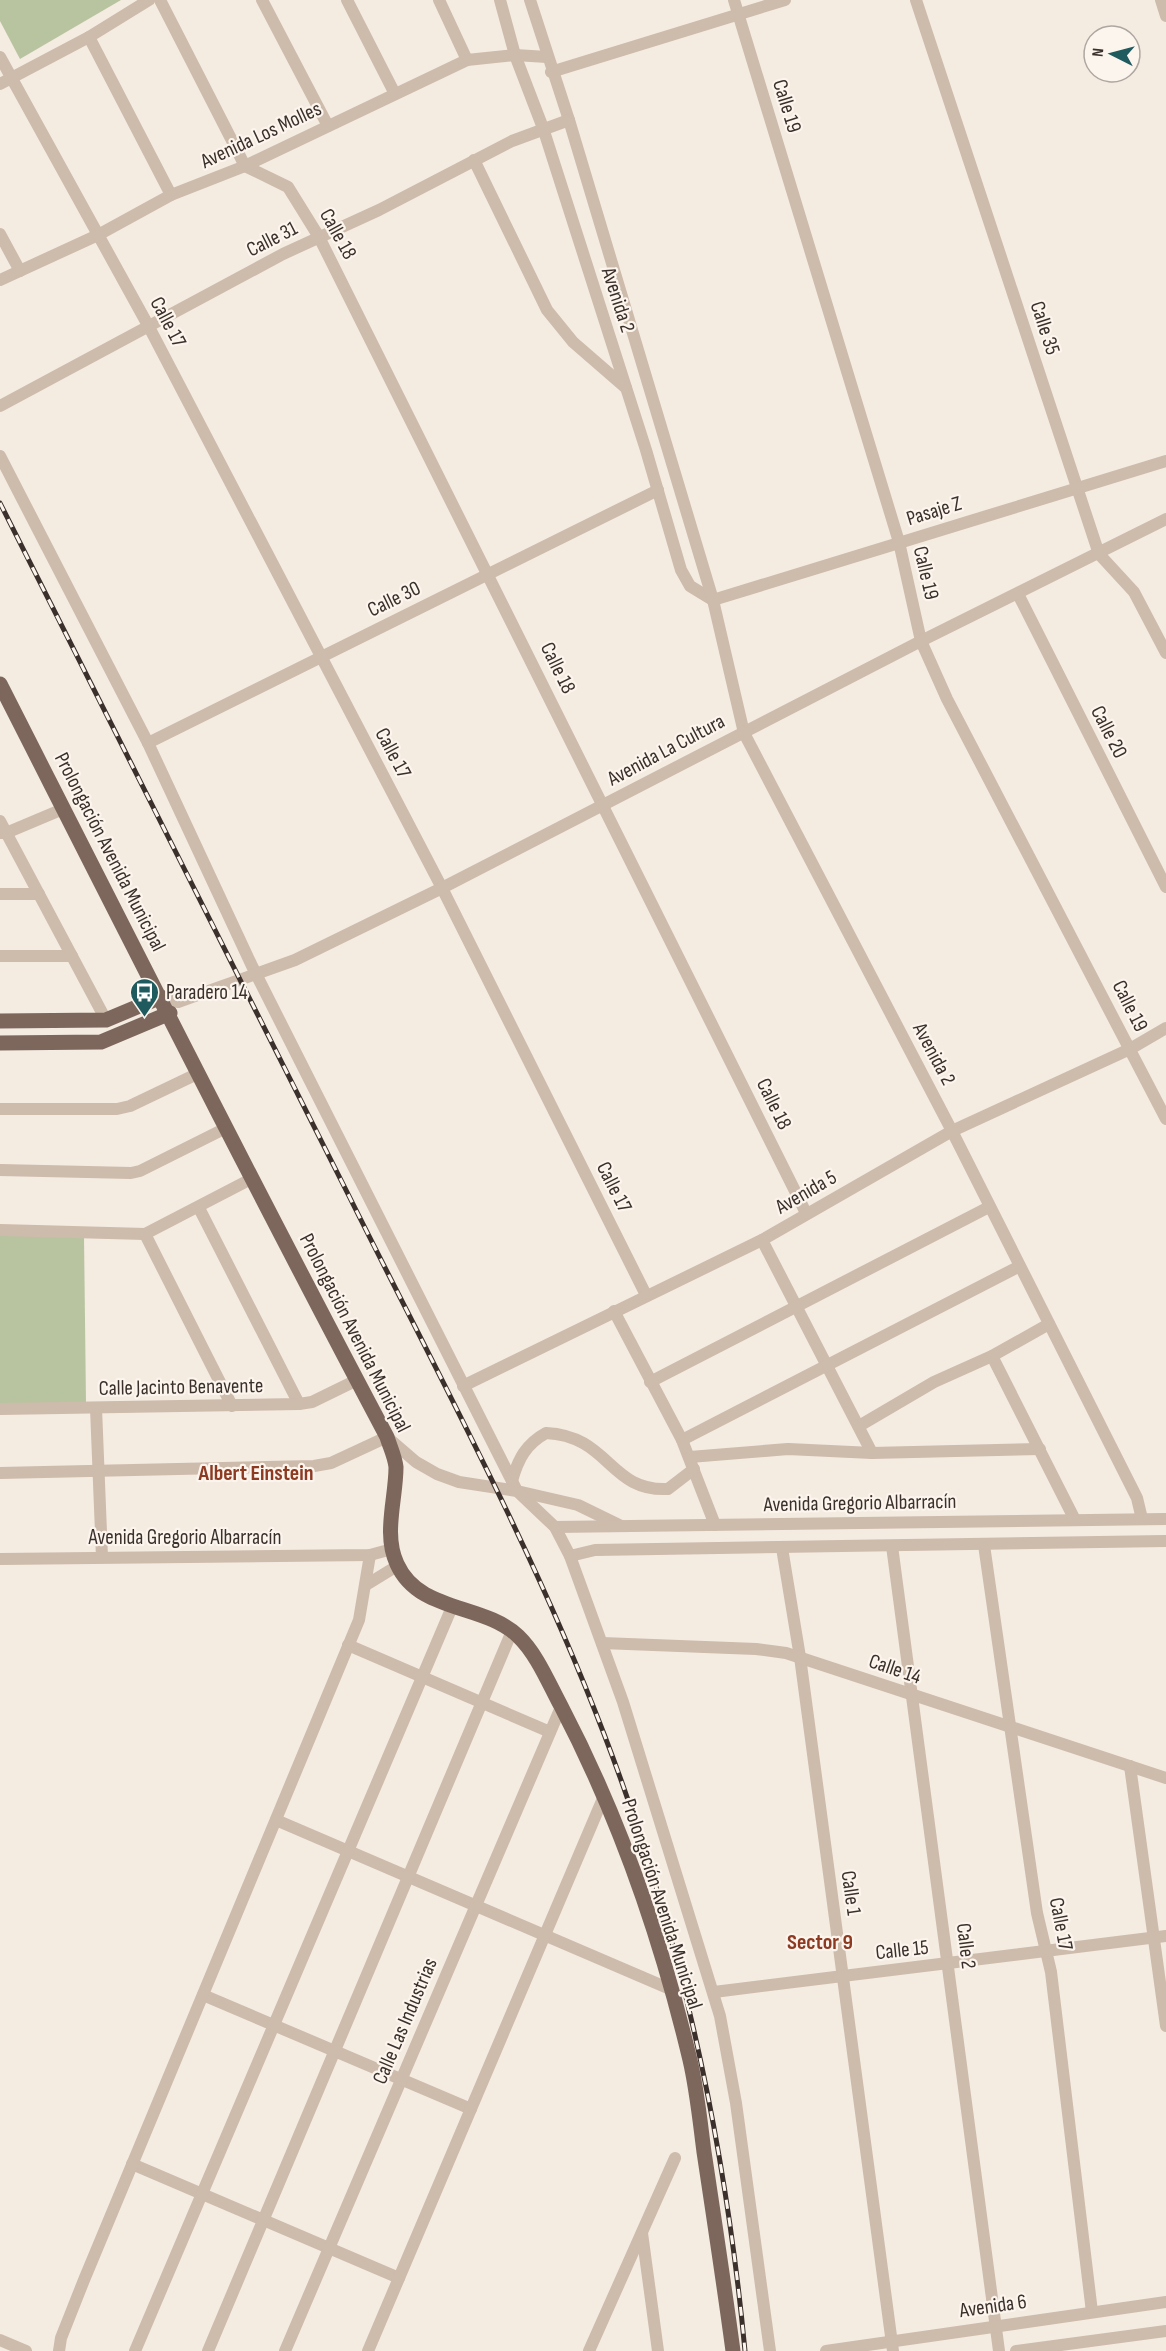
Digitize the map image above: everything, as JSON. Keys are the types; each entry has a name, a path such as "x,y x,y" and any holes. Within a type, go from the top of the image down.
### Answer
{"main road":[{"name":"Prolongación Avenida Municipal","path":"0,684 161,998 174,1008 198,1073 251,1179 387,1437 396,1464 392,1549 397,1566 408,1581 422,1592 452,1607 490,1620 512,1631 534,1658 561,1707 604,1796 633,1870 690,2061 733,2351"},
{"path":"0,1021 106,1020 161,998"},
{"name":"Avenida La Cultura","path":"0,1043 101,1042 114,1039 174,1008"}],"street":[{"path":"5,81 90,37 148,0"},
{"path":"160,0 246,166"},
{"path":"262,0 328,126"},
{"path":"347,0 395,94"},
{"path":"439,0 467,60"},
{"name":"Avenida 2","path":"500,0 515,55 543,128 685,580 690,586 713,600"},
{"name":"Avenida 2","path":"530,0 551,72 569,120 713,600 744,733 952,1131 1018,1267 1137,1498 1142,1519"},
{"name":"Calle 19","path":"734,0 899,542 921,641 947,699 1166,1119"},
{"path":"551,72 785,0"},
{"name":"Calle 35","path":"916,0 1099,554 1134,592 1166,653"},
{"path":"1161,0 1166,16"},
{"path":"90,37 171,195"},
{"name":"Avenida Los Molles","path":"0,280 98,235 171,195 246,166 467,60 515,55 547,57"},
{"name":"Calle 17","path":"0,57 5,81 98,235 149,327 442,888 646,1295"},
{"name":"Calle 31","path":"0,406 319,237 379,210 474,160 543,128 569,120"},
{"path":"474,160 547,310 573,342 626,388"},
{"name":"Calle 18","path":"246,166 288,187 319,237 806,1213"},
{"path":"0,234 20,271"},
{"path":"646,450 672,469"},
{"path":"0,456 148,743 257,976 463,1386"},
{"name":"Pasaje Z","path":"713,600 1166,460"},
{"name":"Calle 30","path":"148,743 658,490"},
{"name":"Avenida La Cultura","path":"174,1008 295,960 442,888 921,641 1166,519"},
{"name":"Calle 20","path":"1018,594 1166,887"},
{"path":"3,833 63,809"},
{"path":"0,821 3,833 39,894 106,1020"},
{"path":"0,894 39,894"},
{"path":"0,956 72,956"},
{"name":"Avenida 5","path":"463,1386 762,1240 952,1131 1130,1049 1166,1028"},
{"path":"0,1109 117,1109 130,1106 198,1073"},
{"path":"0,1170 131,1173 140,1171 226,1128"},
{"path":"0,1230 145,1234 251,1179"},
{"path":"650,1382 989,1207"},
{"path":"199,1208 299,1404"},
{"path":"145,1234 232,1406"},
{"path":"762,1240 872,1453"},
{"path":"682,1440 1018,1267"},
{"path":"614,1311 682,1440 715,1525"},
{"path":"859,1426 934,1382 992,1356 1049,1324"},
{"path":"992,1356 1075,1520"},
{"name":"Calle Jacinto Benavente","path":"0,1409 299,1404 312,1402 357,1380"},
{"name":"Prolongación Avenida Municipal","path":"463,1386 515,1486 555,1527 570,1556 602,1643 669,1843 714,1992 734,2094 770,2351"},
{"path":"96,1407 102,1557"},
{"path":"515,1486 520,1456 528,1446 546,1433 569,1436 590,1446 628,1481 641,1488 668,1489 692,1463 788,1449 872,1453 1040,1449"},
{"path":"0,1473 314,1467 331,1463 387,1437 416,1462 437,1474 459,1482 515,1486 578,1505 621,1526"},
{"name":"Avenida Gregorio Albarracín","path":"555,1527 1166,1519"},
{"name":"Avenida Gregorio Albarracín","path":"570,1556 595,1550 1166,1541"},
{"name":"Calle 17","path":"984,1545 1045,1952 1051,1972 1092,2312"},
{"name":"Calle 2","path":"892,1546 999,2351"},
{"name":"Calle 1","path":"782,1548 800,1657 892,2346"},
{"name":"Avenida Gregorio Albarracín","path":"0,1559 370,1555 392,1549"},
{"path":"59,2351 65,2328 132,2164 359,1620 370,1555"},
{"path":"366,1585 397,1566"},
{"path":"135,2351 452,1607"},
{"path":"208,2351 512,1631"},
{"name":"Calle 14","path":"602,1643 756,1649 800,1657 1012,1729 1166,1778"},
{"path":"348,1645 550,1732"},
{"name":"Calle Las Industrias","path":"285,2351 561,1707"},
{"path":"1130,1767 1160,1937 1166,2026"},
{"path":"368,2351 604,1796"},
{"path":"276,1820 670,1989"},
{"name":"Calle 15","path":"714,1992 948,1965 1160,1937"},
{"path":"203,1995 471,2109"},
{"path":"590,2351 675,2158"},
{"path":"132,2164 399,2278"},
{"path":"642,2232 658,2350"},
{"name":"Avenida 6","path":"826,2351 892,2346 996,2325 1166,2302"},
{"path":"1016,2351 1084,2347 1120,2337 1166,2331"},
{"path":"1120,2337 1122,2351"},
{"path":"0,2340 26,2351"}],"green space":[{"path":"0,0 121,0 20,59 0,21"},
{"path":"0,1235 84,1237 86,1403 0,1404"}],"railway":[{"path":"0,503 483,1462 547,1596 604,1734 655,1884 696,2038 725,2193 745,2351"}],"place":[{"name":"Paradero 14","path":"145,1018"}],"district":[{"name":"Albert Einstein","path":"256,1473"},
{"name":"Sector 9","path":"820,1942"}]}
